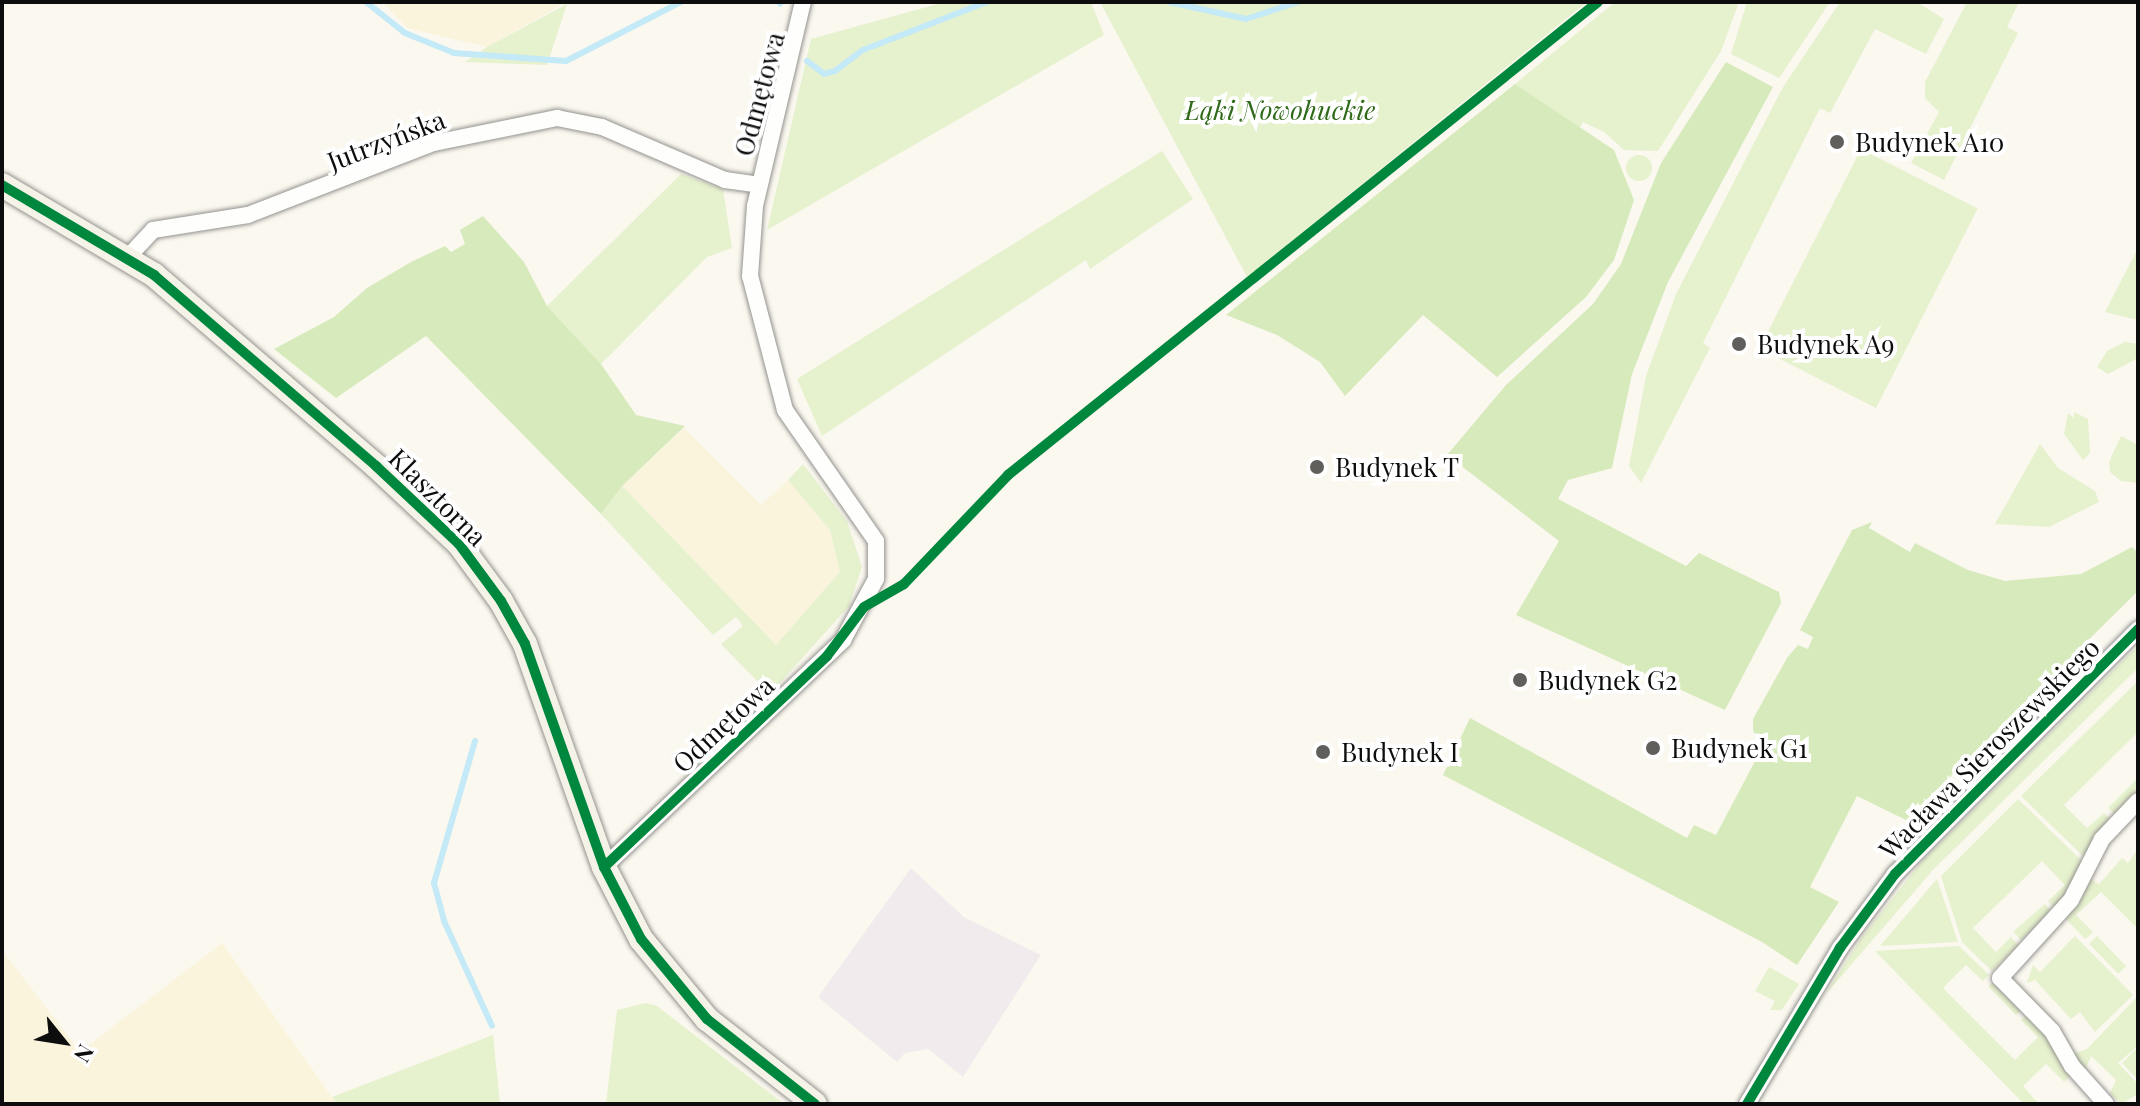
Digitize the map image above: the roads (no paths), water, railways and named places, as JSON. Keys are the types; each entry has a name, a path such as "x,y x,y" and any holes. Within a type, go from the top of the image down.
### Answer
{"street":[{"name":"Odmętowa","path":"604,867 843,640 876,579 876,541 793,426 773,378 750,276 760,185 803,2"},
{"name":"Jutrzyńska","path":"128,257 153,230 248,215 434,143 557,118 602,127 725,180 760,185"},
{"name":"Klasztorna","path":"2,185 128,257 376,466 472,560 532,660 604,867 641,939 689,1000 737,1046 815,1104"},
{"name":"Wacława Sieroszewskiego","path":"1749,1103 1840,948 1895,874 2138,629"},
{"path":"2106,1104 2072,1066 2052,1031 2000,978 2071,900 2102,839 2138,801"}],"waterway":[{"path":"366,2 405,33 454,53 566,61 681,2"},
{"path":"807,61 824,74 835,71 863,50 987,2"},
{"path":"1169,2 1246,19 1298,2"},
{"path":"475,741 434,883 444,921 492,1026"}],"place":[{"name":"Budynek A10","path":"1837,142"},
{"name":"Budynek A9","path":"1739,344"},
{"name":"Budynek T","path":"1317,467"},
{"name":"Budynek G2","path":"1520,680"},
{"name":"Budynek G1","path":"1653,748"},
{"name":"Budynek I","path":"1323,752"}],"park label":[{"name":"Łąki Nowohuckie","path":"1280,110"}]}
